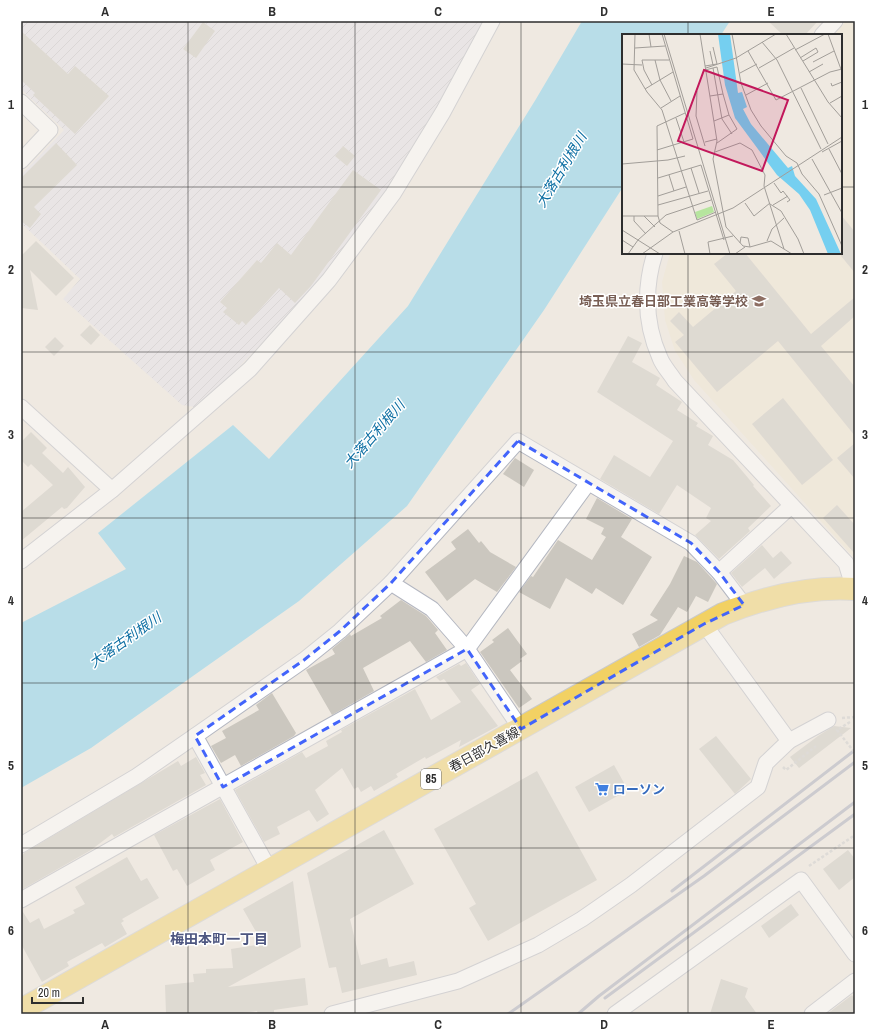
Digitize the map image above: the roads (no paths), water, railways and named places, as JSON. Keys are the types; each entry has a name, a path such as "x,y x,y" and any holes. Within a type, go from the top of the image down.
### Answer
{"main road":[{"name":"春日部久喜線","path":"21,1010 269,869 521,729 704,624 744,605 766,598 811,589 855,589"}],"street":[{"path":"21,561 112,490 250,369 329,280 393,194 443,112 492,21"},
{"path":"823,34 835,21"},
{"path":"21,102 50,130 21,161"},
{"path":"655,254 648,284 647,309 651,333 660,359 675,381 846,563 855,589"},
{"path":"21,407 112,490"},
{"path":"21,845 137,776 304,660 340,631 391,583 518,441 691,543 719,572 744,605"},
{"path":"21,900 467,650 588,482"},
{"path":"719,572 791,506"},
{"path":"391,583 432,609 467,650 521,729"},
{"path":"704,624 789,741"},
{"path":"332,1014 458,981 538,945 582,919 631,885 758,787 766,763 789,741 828,720"},
{"path":"195,736 269,869"},
{"path":"615,1014 801,880 855,954"},
{"path":"812,1014 855,981"}],"water":[{"name":"大落古利根川","path":"582,21 730,21 722,34 622,34 622,189 544,310 407,506 299,601 91,748 21,788 21,623 126,569 98,533 233,425 269,459 408,306 536,99"}],"railway":[{"path":"672,891 855,750"},
{"path":"508,1014 704,876 855,762"},
{"path":"578,1014 599,996 855,802"},
{"path":"605,998 855,814"}],"place":[{"name":"埼玉県立春日部工業高等学校","path":"759,301"},
{"name":"ローソン","path":"602,789"}],"district":[{"name":"梅田本町一丁目","path":"219,939"}]}
